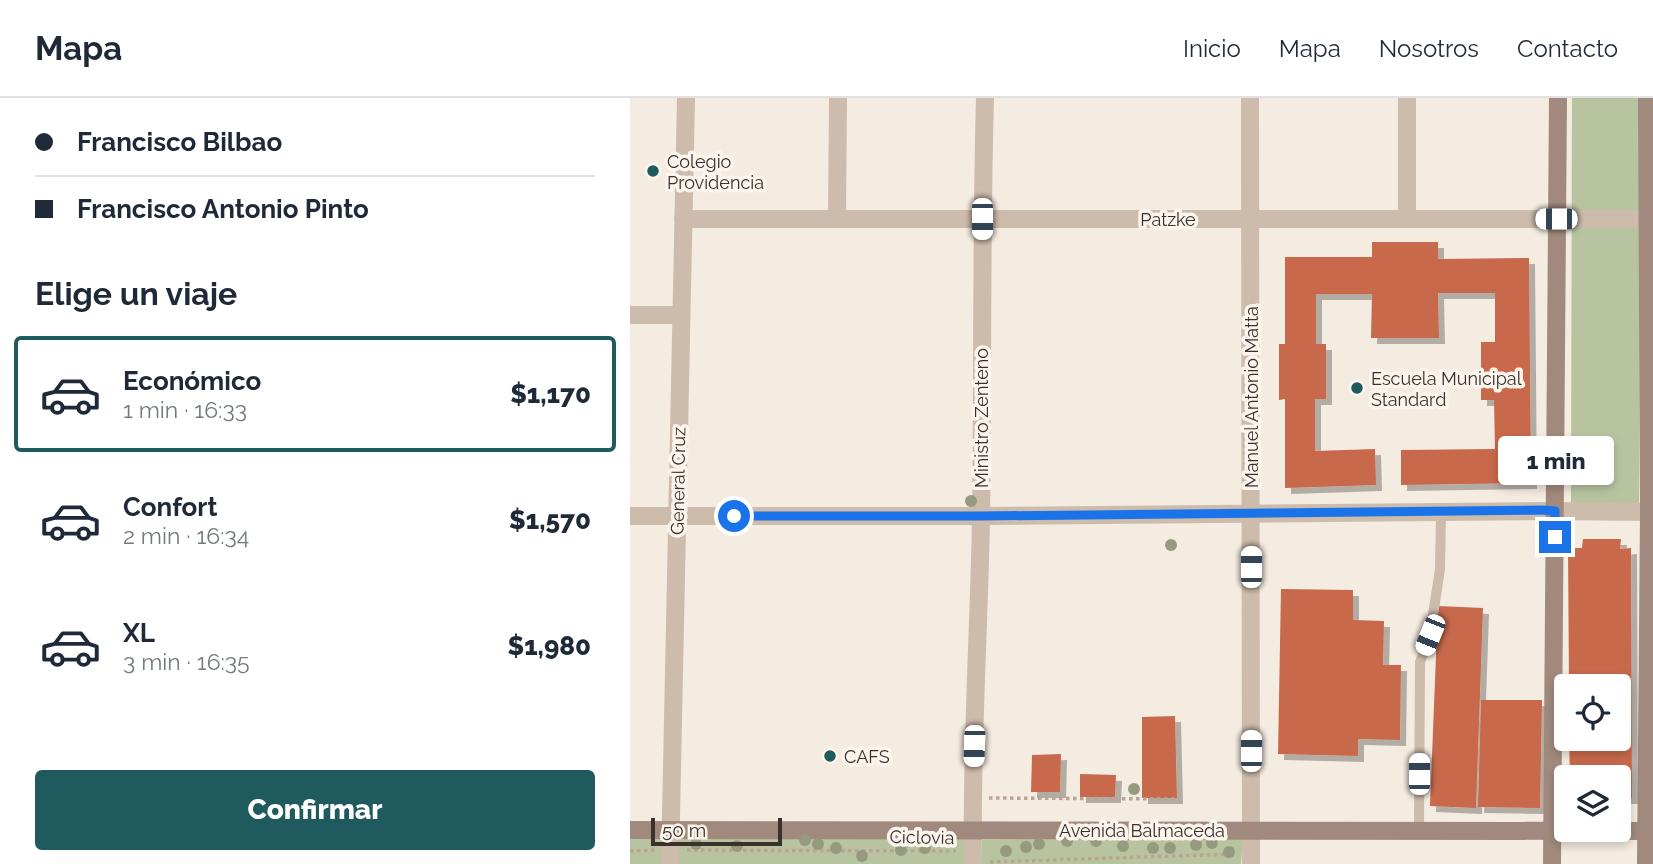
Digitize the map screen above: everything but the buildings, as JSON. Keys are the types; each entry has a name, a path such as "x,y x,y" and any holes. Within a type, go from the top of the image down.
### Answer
{"main road":[{"path":"1552,864 1558,98"},
{"path":"1646,864 1649,830 1651,512 1647,98"},
{"name":"Avenida Balmaceda","path":"630,830 1649,830"}],"street":[{"name":"General Cruz","path":"670,857 686,98"},
{"path":"837,219 838,98"},
{"name":"Ministro Zenteno","path":"973,863 981,516 985,98"},
{"name":"Manuel Antonio Matta","path":"1250,98 1251,859"},
{"path":"1407,98 1407,219"},
{"name":"Patzke","path":"683,219 1650,219"},
{"path":"630,315 681,315"},
{"path":"630,516 1651,512"}],"lane":[{"path":"1419,830 1420,663 1430,635 1440,569 1441,512"}],"path":[{"path":"973,797 1176,799"},
{"name":"Ciclovia","path":"630,851 670,857 963,852 973,863 1251,859"}],"green space":[{"path":"1572,98 1641,98 1639,507 1571,505"},
{"path":"630,836 664,837 663,864 630,864"},
{"path":"678,838 965,839 965,864 678,864"},
{"path":"1243,839 1241,864 982,864 982,840"}],"place":[{"name":"Colegio Providencia","path":"653,171"},
{"name":"Escuela Municipal Standard","path":"1357,388"},
{"name":"CAFS","path":"830,756"}],"route":[{"path":"734,516 1543,510 1555,511 1555,537"}]}
